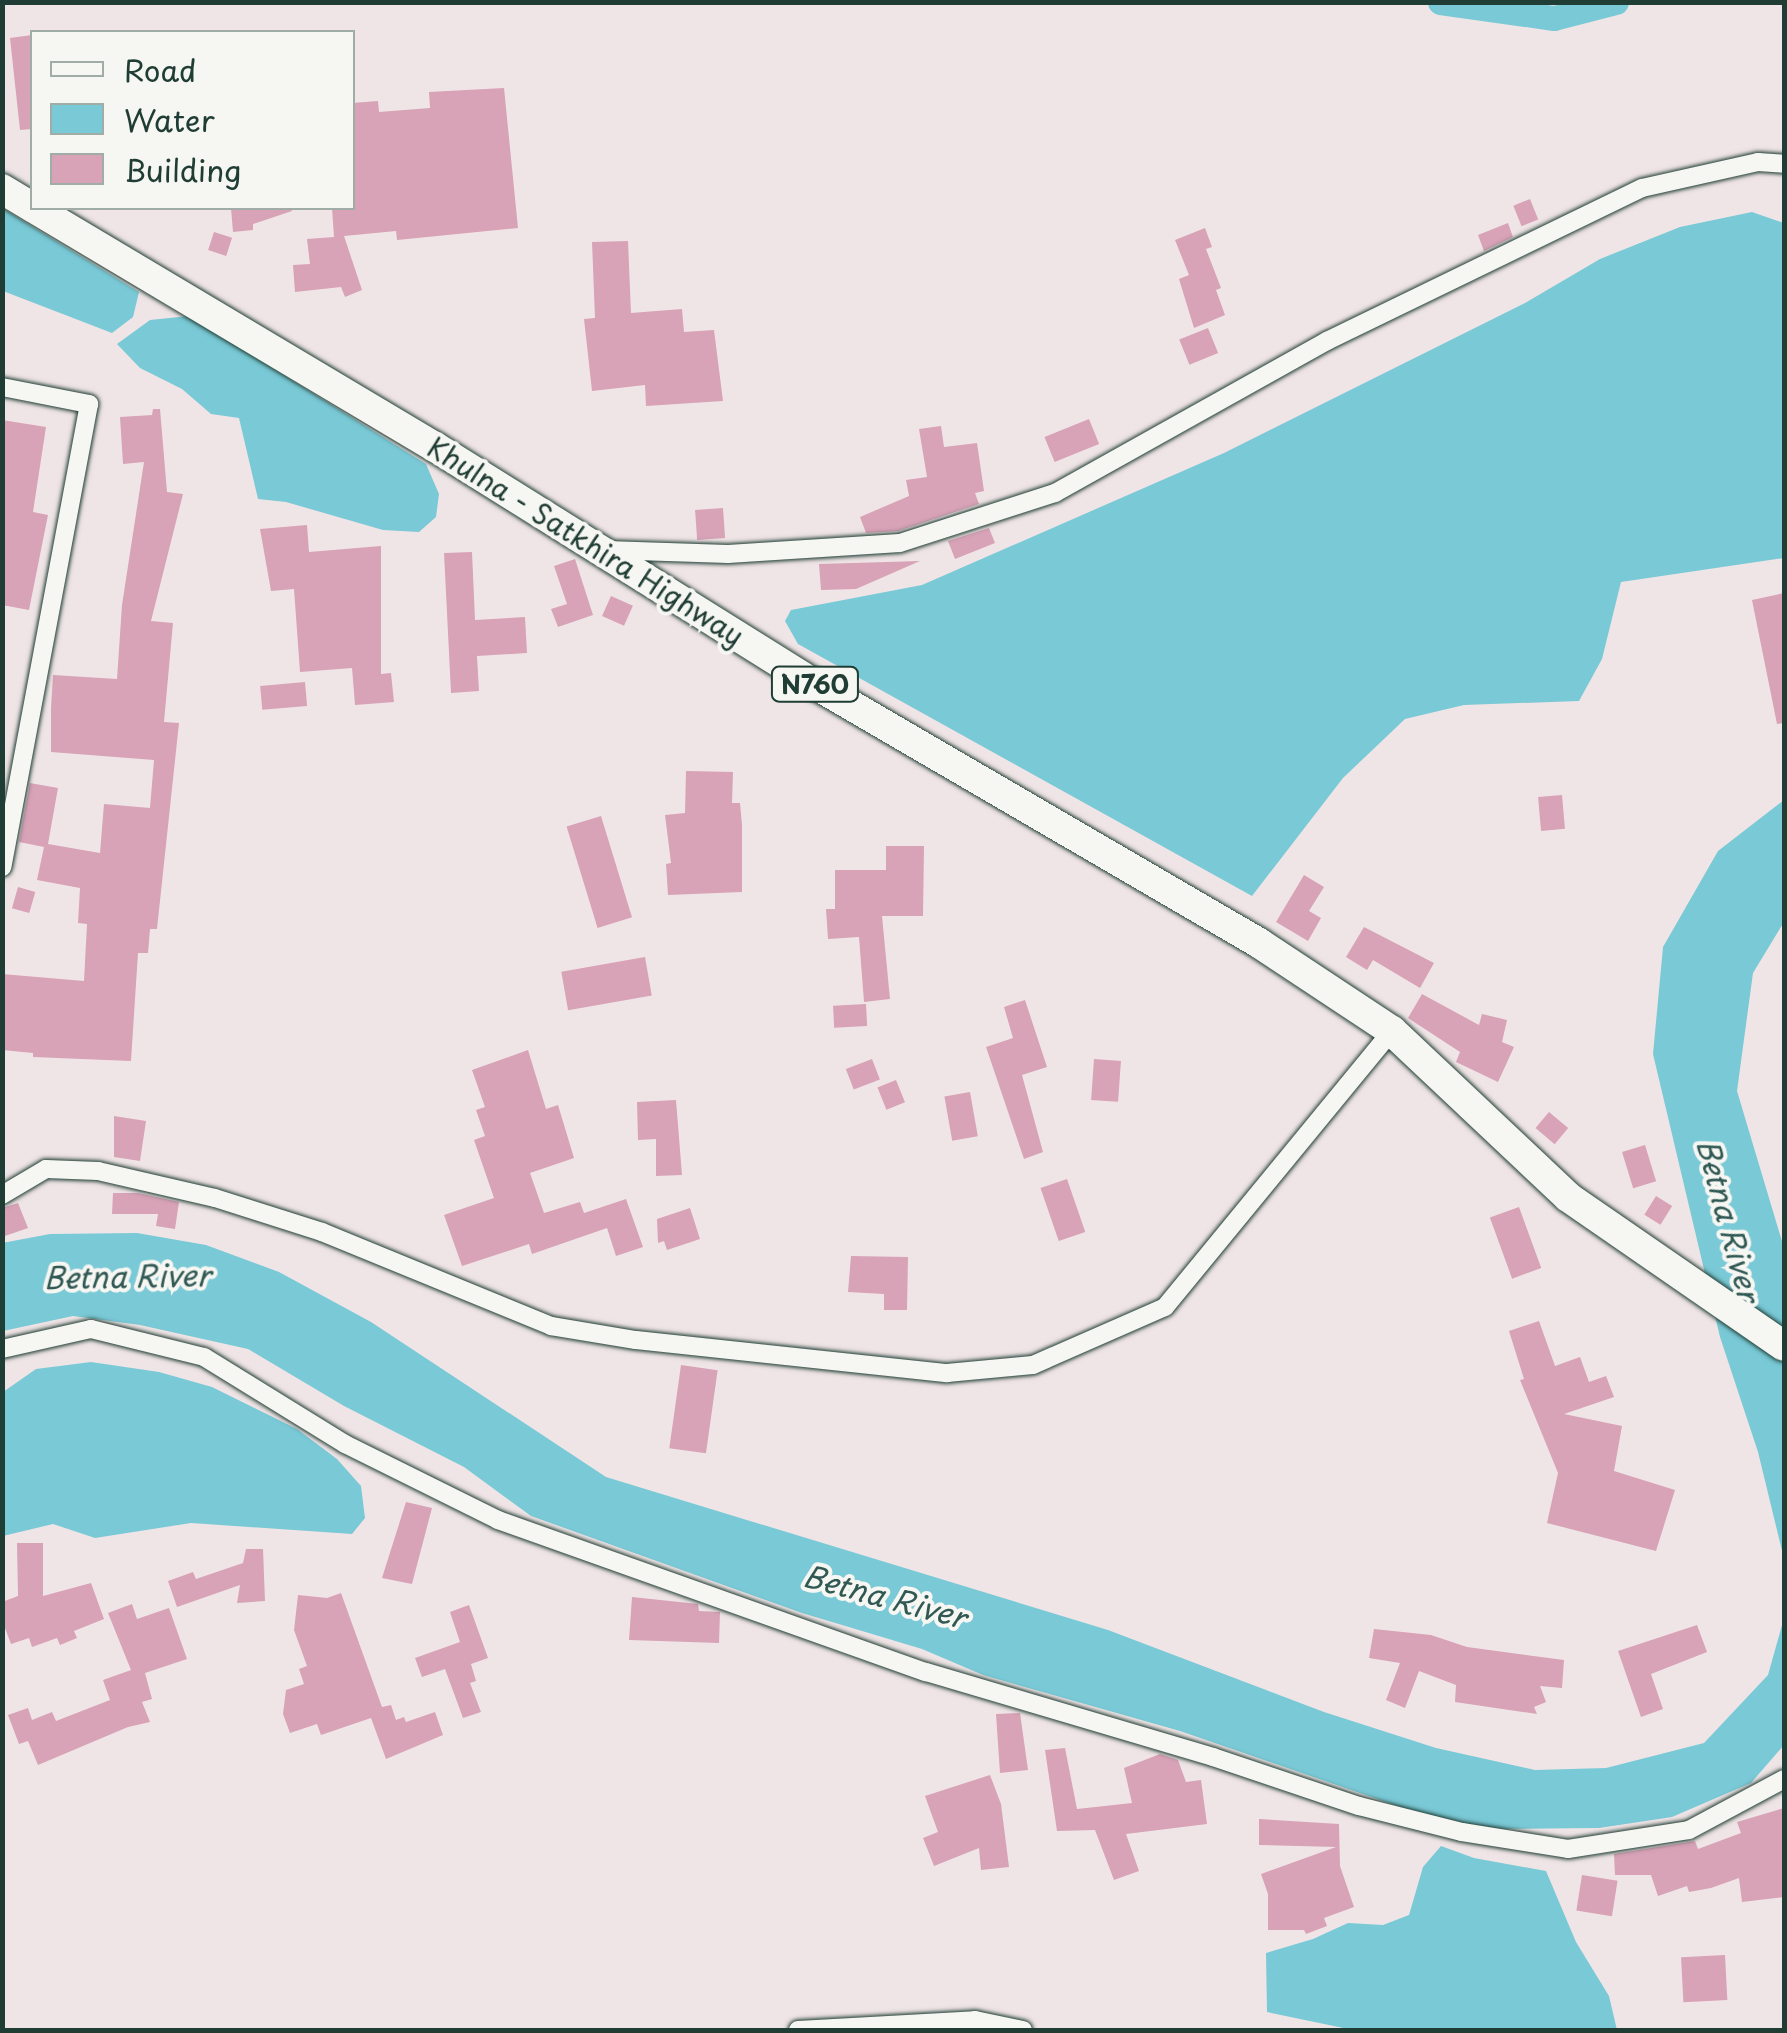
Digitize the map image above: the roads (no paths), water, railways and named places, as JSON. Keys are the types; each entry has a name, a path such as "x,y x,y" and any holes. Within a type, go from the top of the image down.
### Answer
{"highway":[{"name":"Khulna - Satkhira Highway","path":"3,189 30,205"},
{"name":"Khulna - Satkhira Highway","path":"38,210 818,686 1259,943 1392,1032 1568,1197 1784,1346"}],"street":[{"path":"599,549 728,554 900,542 1055,493 1327,341 1642,188 1758,162 1784,164"},
{"path":"2,387 89,404 2,867"},
{"path":"2,1195 46,1170 98,1170 215,1198 322,1232 551,1326 636,1340 947,1373 1033,1365 1166,1307 1392,1032"},
{"path":"2,1349 91,1329 204,1357 345,1444 498,1520 926,1672 1213,1757 1359,1806 1462,1832 1568,1849 1689,1830 1784,1780"},
{"path":"798,2030 975,2020 1023,2030"}],"water":[{"path":"2,208 139,292 133,317 112,333 3,291"},
{"path":"1752,212 1784,223 1784,558 1621,582 1602,659 1579,701 1464,705 1405,719 1343,778 1252,896 798,644 785,621 791,610 922,585 1224,453 1525,303 1600,259 1680,227"},
{"path":"189,316 426,464 439,494 436,517 419,532 383,530 286,502 258,499 239,418 211,414 182,389 140,368 117,344 150,320"},
{"name":"Betna River","path":"1784,800 1784,922 1753,973 1737,1091 1784,1248 1784,1559 1758,1452 1720,1337 1653,1054 1663,947 1718,851"},
{"name":"Betna River","path":"137,1233 206,1245 279,1272 371,1322 606,1477 1108,1630 1324,1712 1436,1748 1535,1770 1606,1768 1704,1743 1768,1675 1784,1618 1784,1745 1751,1783 1672,1817 1599,1828 1489,1829 1412,1811 1180,1731 983,1675 922,1649 802,1613 531,1516 464,1467 344,1406 248,1349 140,1325 73,1316 3,1331 2,1243 50,1234"},
{"path":"91,1362 159,1372 212,1387 297,1429 337,1459 361,1486 365,1518 352,1534 191,1523 95,1538 53,1524 3,1536 3,1392 36,1369"},
{"path":"1441,1846 1474,1858 1546,1871 1576,1942 1609,1996 1617,2030 1353,2030 1267,2012 1266,1953 1313,1939 1348,1923 1383,1925 1409,1915 1423,1867"}],"waterway":[{"path":"1440,2 1554,18 1616,2"}]}
